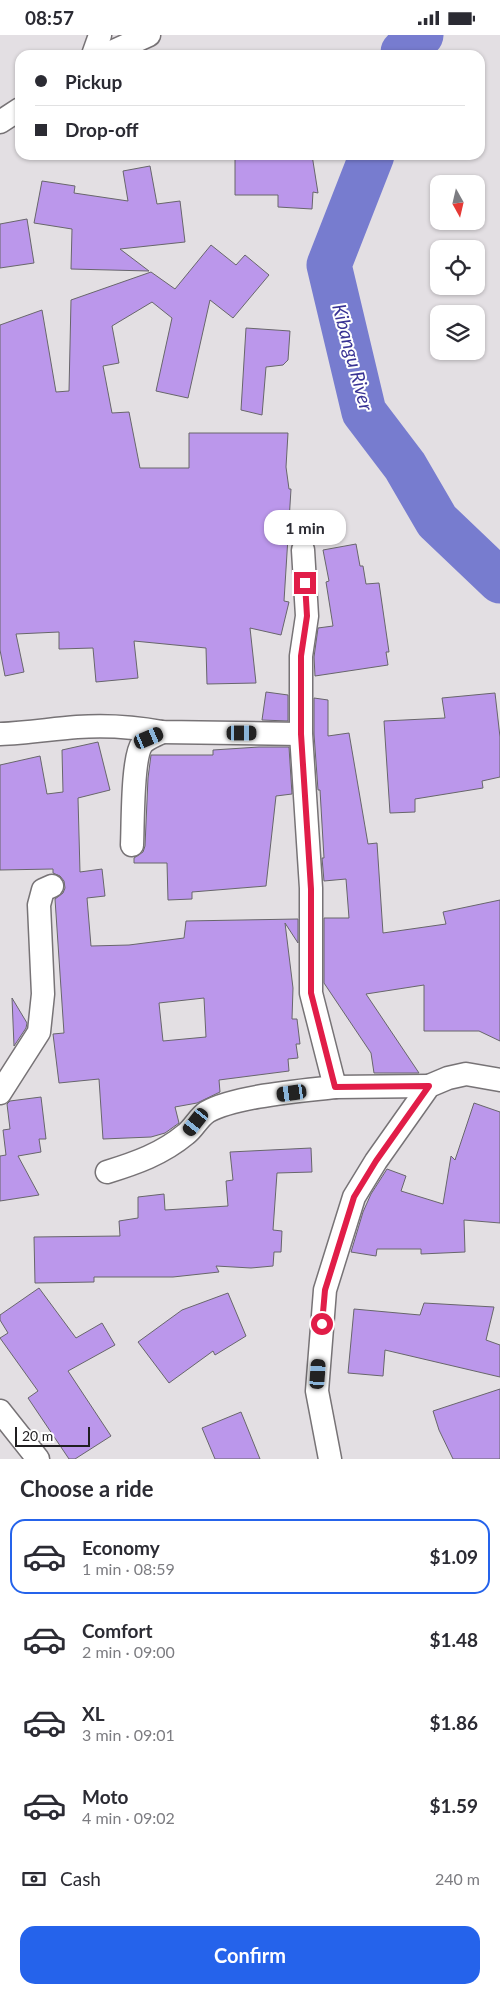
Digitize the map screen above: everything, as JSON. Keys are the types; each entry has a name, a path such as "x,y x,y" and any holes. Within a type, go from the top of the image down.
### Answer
{"street":[{"path":"95,50 100,35"},
{"path":"116,50 149,35"},
{"path":"0,122 15,112"},
{"path":"303,550 307,616 301,656 301,734 311,889 311,993 335,1087"},
{"path":"0,734 31,733 78,727 141,728 162,733 301,734"},
{"path":"132,845 136,765 141,746 149,738 162,733"},
{"path":"0,1093 39,1031 43,994 39,905 43,891 52,886"},
{"path":"107,1172 156,1155 188,1133 196,1122 208,1112 239,1101 335,1087 429,1086 448,1078 466,1074 500,1080"},
{"path":"330,1459 317,1391 325,1290 354,1197 376,1161 429,1086"},
{"path":"0,1411 38,1459"}],"building":[{"path":"235,160 313,160 318,193 313,192 312,209 278,207 278,195 235,195"},
{"path":"150,166 157,204 180,201 185,242 120,249 149,271 71,269 72,229 34,223 42,181 75,186 74,193 128,201 123,171"},
{"path":"27,219 34,263 0,268 0,224"},
{"path":"211,245 236,265 245,255 269,275 233,318 210,300 188,398 156,391 172,318 152,302 112,326 119,363 103,366 112,413 129,412 140,468 189,468 189,433 288,433 286,467 289,489 291,489 284,601 289,602 281,635 250,628 256,683 207,684 206,648 134,641 138,678 96,682 93,648 59,649 59,632 16,634 24,672 5,676 0,650 0,325 42,310 56,392 69,391 71,300 151,272 175,289"},
{"path":"246,328 290,331 288,360 283,365 266,367 262,415 241,410"},
{"path":"356,544 366,584 379,583 389,652 386,652 388,665 315,676 314,657 318,628 333,626 326,582 329,581 323,550"},
{"path":"266,692 288,695 288,721 262,720"},
{"path":"495,693 500,737 500,777 482,781 483,788 415,799 415,812 390,813 384,721 445,718 442,698"},
{"path":"314,698 328,700 328,736 349,733 368,844 377,843 383,933 446,924 443,912 500,900 500,1041 479,1031 424,1031 424,985 366,994 419,1073 374,1073 371,1053 324,983 324,918 349,918 346,879 324,881 320,790 318,790 314,734"},
{"path":"98,742 110,790 78,798 80,872 102,869 105,896 87,898 91,946 129,945 184,938 186,921 298,919 298,943 285,923 293,988 292,1019 297,1019 300,1044 296,1044 298,1058 288,1059 289,1071 219,1080 220,1092 197,1103 175,1107 179,1123 165,1133 151,1137 103,1139 99,1079 59,1083 53,1034 64,1033 55,899 63,893 65,888 64,881 60,876 53,873 53,869 0,870 0,765 40,756 47,794 63,792 62,750","holes":["204,998 206,1037 163,1041 159,1003"]},
{"path":"289,747 292,794 276,796 266,886 192,892 192,899 168,900 167,863 134,863 134,858 143,852 145,846 151,755 213,755 213,750"},
{"path":"12,998 27,1023 26,1028 14,1046"},
{"path":"41,1097 46,1139 39,1139 41,1152 18,1156 39,1195 0,1201 0,1156 6,1155 3,1130 10,1129 7,1104 10,1101"},
{"path":"474,1103 500,1112 500,1223 464,1220 465,1252 421,1254 421,1249 377,1249 376,1256 351,1252 363,1212 371,1194 387,1169 406,1176 401,1191 443,1204 451,1156 455,1160"},
{"path":"311,1148 312,1172 277,1173 273,1230 282,1231 281,1252 274,1252 273,1266 251,1268 216,1266 219,1272 173,1277 94,1277 94,1282 35,1283 34,1237 120,1236 119,1221 138,1218 138,1197 164,1194 165,1210 228,1206 226,1181 233,1180 230,1152"},
{"path":"39,1288 76,1338 102,1323 115,1345 68,1371 111,1436 75,1459 69,1459 28,1398 38,1391 0,1338 8,1333 0,1320 0,1315"},
{"path":"228,1293 246,1336 215,1355 213,1351 169,1383 138,1342 182,1310"},
{"path":"424,1303 494,1307 486,1340 500,1345 500,1377 385,1350 383,1376 348,1373 354,1309 420,1315"},
{"path":"500,1389 500,1459 453,1459 439,1430 433,1411"},
{"path":"241,1412 260,1459 215,1459 202,1428"}],"waterway":[{"name":"Kibangu River","path":"405,50 421,35"},
{"name":"Kibangu River","path":"370,160 329,265 364,412 405,466 437,521 500,581"}],"route":[{"path":"305,583 307,616 301,656 301,734 311,889 311,993 335,1087 429,1086 376,1161 354,1197 325,1290 322,1324"}]}
